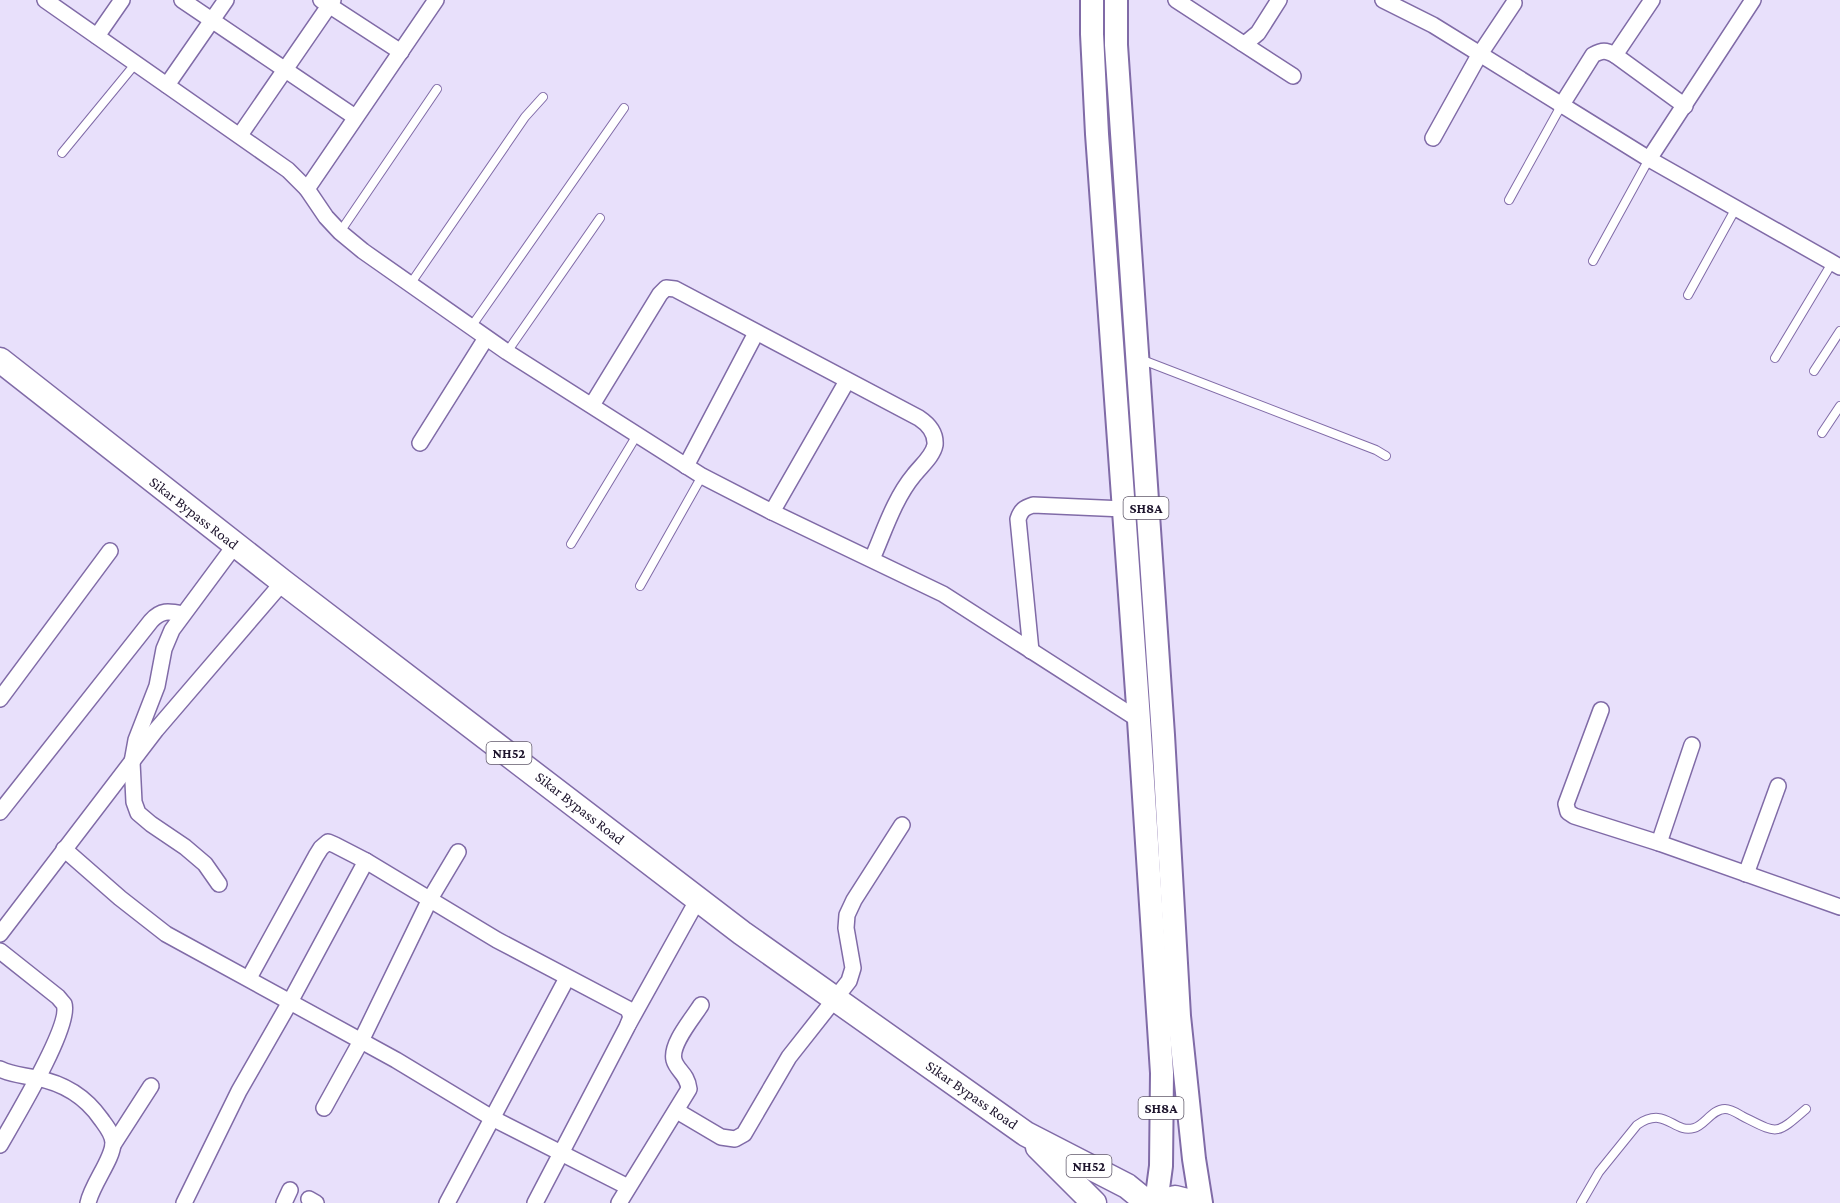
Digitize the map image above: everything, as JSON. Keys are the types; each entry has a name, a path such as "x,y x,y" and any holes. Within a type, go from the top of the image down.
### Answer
{"highway":[{"name":"Sikar Bypass Road","path":"0,360 235,545 698,899 1026,1134 1127,1186 1148,1203"},
{"name":"Sikar Bypass Road","path":"1026,1134 1050,1161 1094,1203"},
{"path":"1157,1203 1175,1198 1195,1203"}],"main road":[{"name":"SH8A","path":"1092,0 1097,134 1162,1073 1161,1166 1157,1203"},
{"name":"SH8A","path":"1116,0 1116,45 1163,735 1179,1016 1194,1159 1202,1203"}],"street":[{"path":"45,0 288,170 307,189 326,217 340,232 363,251 507,352 702,476 943,594 1139,720"},
{"path":"97,36 122,0"},
{"path":"182,0 356,117"},
{"path":"167,85 226,0"},
{"path":"307,189 436,0"},
{"path":"1176,0 1293,76"},
{"path":"1242,43 1246,43 1258,33 1279,0"},
{"path":"1383,0 1480,53 1561,106 1649,159 1836,265"},
{"path":"1615,55 1652,0"},
{"path":"1649,159 1753,0"},
{"path":"240,135 328,2 401,52"},
{"path":"1433,138 1480,53 1514,3"},
{"path":"1561,106 1593,55 1606,50 1685,106"},
{"path":"592,405 660,294 666,288 675,289 927,423 933,432 935,442 933,452 903,490 872,559"},
{"path":"686,466 756,333"},
{"path":"420,443 486,338"},
{"path":"772,512 847,381"},
{"path":"1031,651 1018,519 1020,512 1033,505 1124,509"},
{"path":"219,884 205,864 138,813 134,802 132,762 136,740 157,686 164,649 172,630 235,545"},
{"path":"0,699 110,551"},
{"path":"0,934 156,730 283,582"},
{"path":"0,812 159,612 169,611 183,614"},
{"path":"1601,710 1566,804 1568,812 1574,816 1839,904"},
{"path":"1659,843 1692,745"},
{"path":"1746,874 1778,786"},
{"path":"677,1111 721,1137 735,1139 744,1134 789,1058 849,981 853,968 846,928 847,915 854,900 902,825"},
{"path":"249,978 321,848 328,842 366,861 497,940 628,1009 631,1017 628,1025"},
{"path":"64,849 120,898 165,933 361,1041 492,1118 628,1187"},
{"path":"324,1108 361,1041 430,899 458,852"},
{"path":"184,1203 239,1091 366,861"},
{"path":"535,1203 628,1025 698,899"},
{"path":"0,951 64,1004 64,1012 55,1042 0,1145"},
{"path":"447,1203 567,978"},
{"path":"619,1203 689,1089 688,1080 674,1061 674,1050 679,1038 701,1005"},
{"path":"0,1069 9,1074 56,1083 74,1092 88,1103 111,1134 113,1145"},
{"path":"88,1203 113,1145 151,1086"}],"lane":[{"path":"62,153 136,63"},
{"path":"340,232 437,89"},
{"path":"411,283 525,117 543,97"},
{"path":"1509,200 1561,106"},
{"path":"471,327 624,108"},
{"path":"1593,261 1649,159"},
{"path":"1688,295 1736,208"},
{"path":"507,352 600,218"},
{"path":"1775,358 1836,265"},
{"path":"1814,371 1840,331"},
{"path":"1136,357 1386,456"},
{"path":"1822,434 1840,406"},
{"path":"571,544 637,435"},
{"path":"640,586 702,476"},
{"path":"1581,1203 1599,1172 1637,1125 1645,1119 1655,1117 1685,1128 1694,1128 1724,1109 1778,1131 1785,1128 1806,1109"}]}
